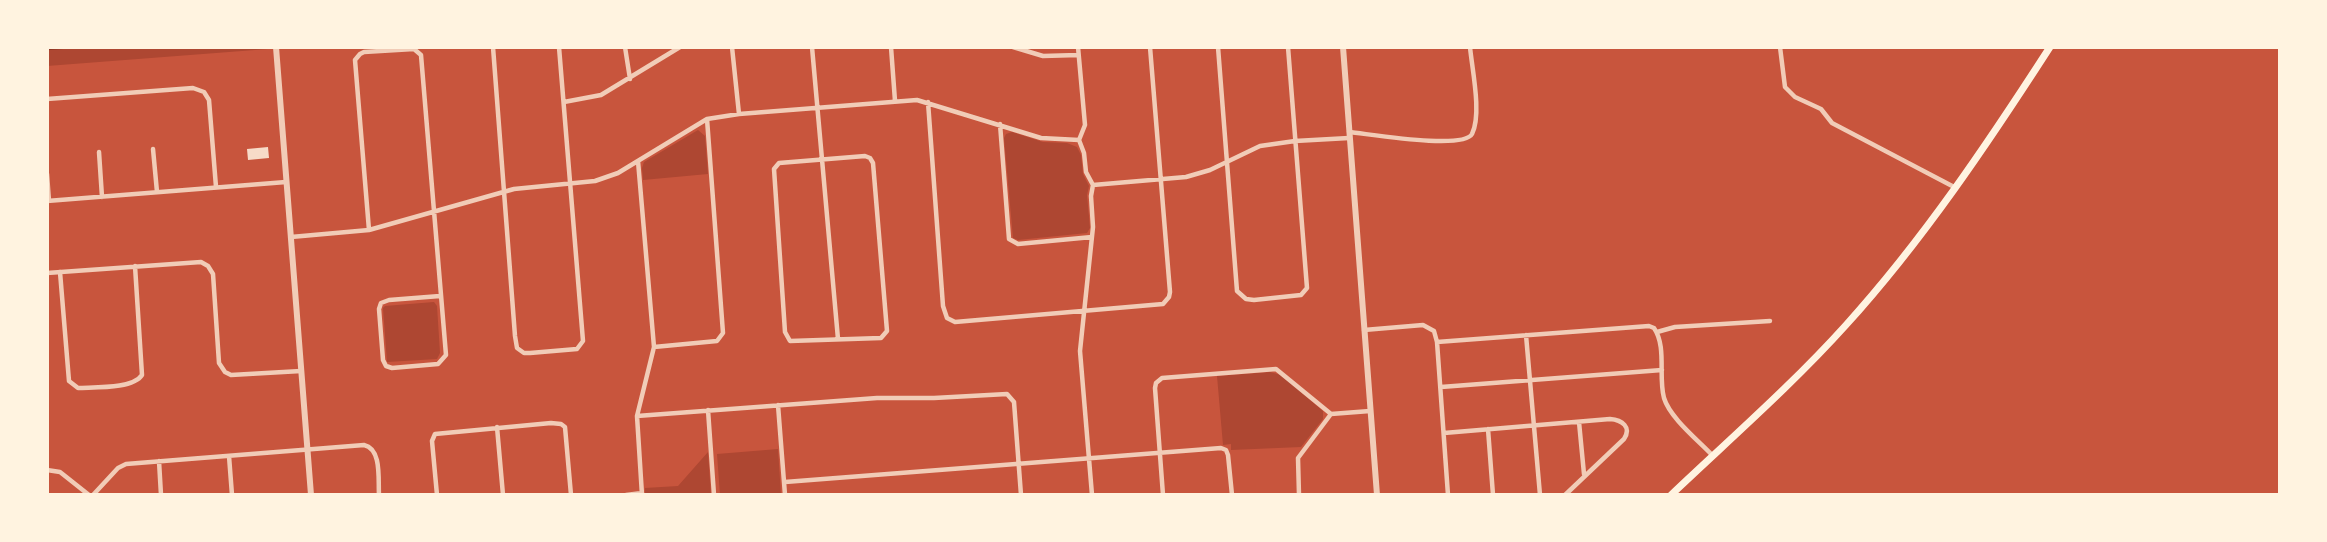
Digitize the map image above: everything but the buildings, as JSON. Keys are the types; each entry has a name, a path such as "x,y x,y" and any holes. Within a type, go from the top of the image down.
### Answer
{"main road":[{"path":"1671,495 1848,323 1956,188 2050,47"}],"street":[{"path":"493,47 516,346 524,353 580,348 583,335 559,47"},
{"path":"625,47 630,79"},
{"path":"564,102 596,97 680,47"},
{"path":"732,47 739,114"},
{"path":"812,47 838,339"},
{"path":"891,47 895,101"},
{"path":"1013,47 1043,56 1078,55"},
{"path":"1078,47 1085,125 1079,140 1084,153 1086,172 1093,185 1090,196 1092,237 1080,351 1092,495"},
{"path":"928,102 943,306 947,318 955,321 1163,304 1169,297 1150,47"},
{"path":"1218,47 1237,291 1246,299 1254,300 1301,295 1305,292 1307,282 1288,47"},
{"path":"1343,47 1377,495"},
{"path":"1093,185 1198,174 1260,146 1295,141 1349,135 1461,141 1468,138 1475,126 1470,47"},
{"path":"1780,47 1782,80 1788,92 1821,110 1832,123 1956,188"},
{"path":"369,230 355,65 358,56 364,52 410,48 421,55 446,349 445,358 438,364 392,368 386,366 383,359 379,309 381,303 440,296"},
{"path":"276,49 311,495"},
{"path":"47,99 193,88 201,90 209,100 216,187"},
{"path":"291,237 369,230 502,191 607,178 707,119 739,114 917,100 1041,138 1079,140"},
{"path":"654,347 717,341 723,333 707,119"},
{"path":"1000,124 1009,239 1018,244 1092,237"},
{"path":"153,149 157,192"},
{"path":"99,152 102,197"},
{"path":"865,156 872,160 888,327 881,338 793,342 786,337 774,169 779,163 821,159 865,156"},
{"path":"626,495 642,494 637,416 654,347 638,161"},
{"path":"47,174 48,201 286,182"},
{"path":"47,273 197,261 205,263 213,274 219,363 222,369 228,374 301,371"},
{"path":"60,272 69,381 78,388 103,387 130,384 142,375 135,266"},
{"path":"1657,332 1675,327 1770,321"},
{"path":"1437,342 1643,325 1654,328 1657,332 1664,397 1668,406 1713,456"},
{"path":"1364,330 1423,326 1434,331 1441,387 1448,495"},
{"path":"1525,335 1540,495"},
{"path":"1163,495 1155,388 1159,380 1165,377 1276,369 1331,414 1370,411"},
{"path":"1441,387 1662,370"},
{"path":"637,416 877,398 1007,394 1014,402 1021,495"},
{"path":"778,405 786,495"},
{"path":"708,411 715,495"},
{"path":"1299,495 1298,458 1331,414"},
{"path":"1444,433 1618,420 1627,428 1627,435 1565,495"},
{"path":"1579,422 1585,475"},
{"path":"437,495 432,441 435,433 551,423 565,427 571,495"},
{"path":"497,427 503,495"},
{"path":"1488,429 1493,495"},
{"path":"47,470 60,472 91,495 121,466 369,446 376,454 379,495"},
{"path":"785,482 1218,448 1226,450 1228,455 1232,495"},
{"path":"229,456 232,495"},
{"path":"159,461 161,495"}],"shaded area":[{"path":"47,47 267,47 268,49 47,66"},
{"path":"698,130 705,136 708,174 643,180 644,162"},
{"path":"1012,132 1043,142 1067,143 1077,147 1081,155 1083,174 1089,186 1087,195 1090,228 1087,233 1018,240 1013,238 1004,138"},
{"path":"434,302 437,306 440,353 437,359 387,362 383,308"},
{"path":"1270,372 1281,375 1323,411 1323,419 1301,447 1231,450 1231,444 1223,445 1217,376"},
{"path":"778,449 781,495 720,495 717,454"},
{"path":"708,452 711,495 645,495 645,488 678,486"}],"waterway":[{"path":"47,49 73,47"}]}
